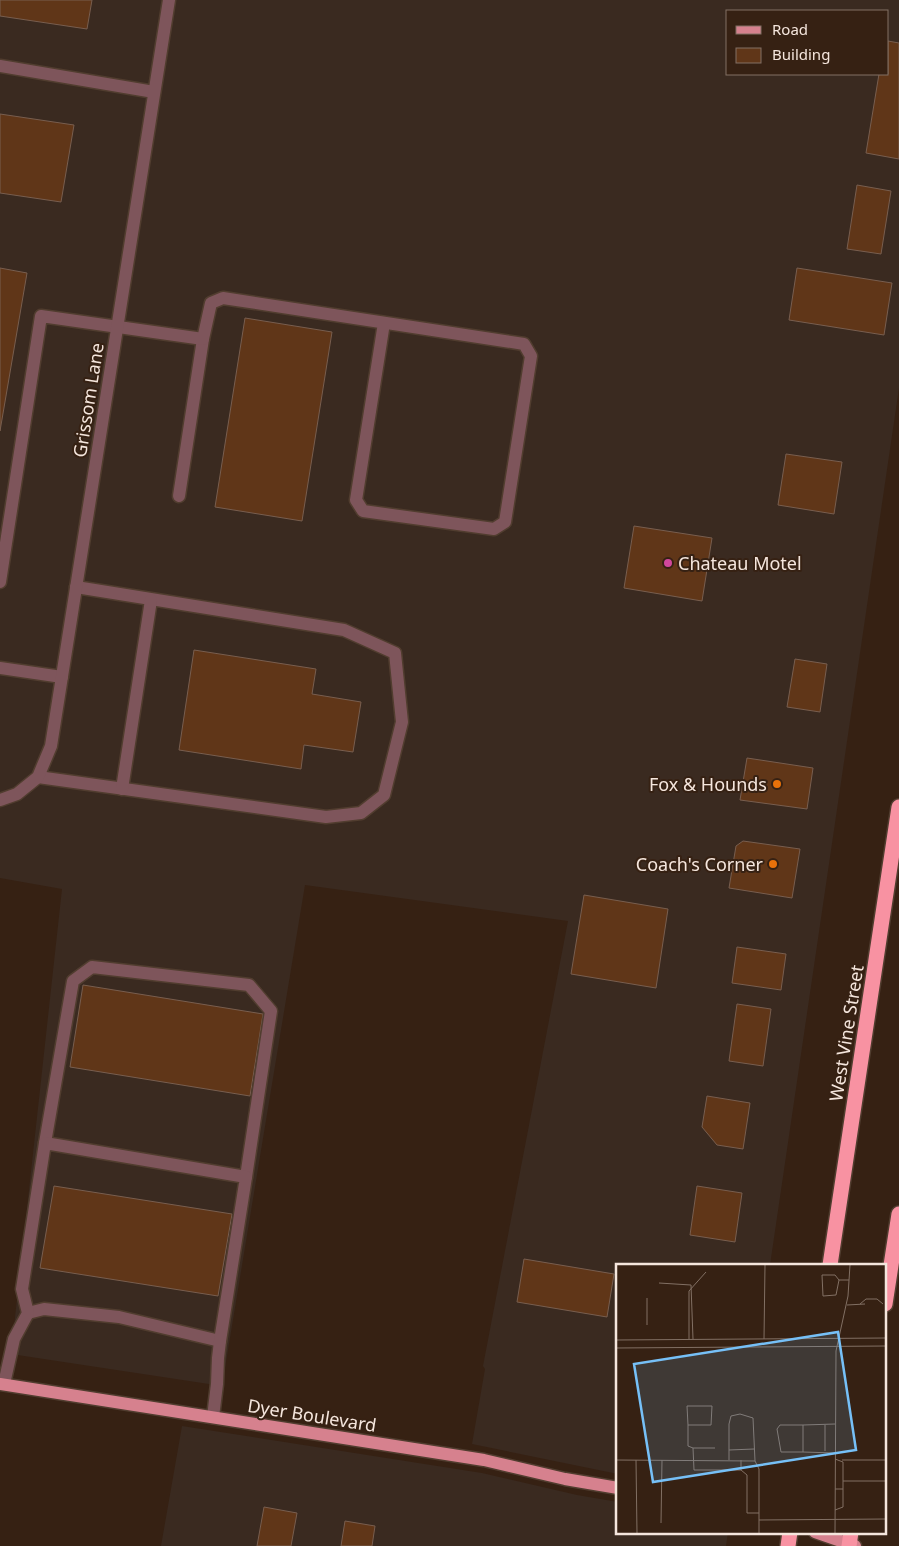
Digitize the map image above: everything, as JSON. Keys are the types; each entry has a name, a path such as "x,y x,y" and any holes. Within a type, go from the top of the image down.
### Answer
{"highway":[{"name":"West Vine Street","path":"830,1264 899,807"},
{"path":"886,1298 899,1214"}],"main road":[{"name":"Dyer Boulevard","path":"2,1384 484,1460 566,1479 616,1488"},
{"path":"822,1534 851,1542"}],"street":[{"name":"Grissom Lane","path":"0,800 17,794 38,777 51,746 168,0"},
{"path":"0,66 154,92"},
{"path":"179,496 203,339 211,303 223,298 524,344 531,356 504,522 494,529 363,511 356,500 384,323"},
{"path":"0,582 41,316 203,339"},
{"path":"38,777 326,816 361,813 384,795 402,722 395,654 344,630 76,587"},
{"path":"122,789 151,600"},
{"path":"0,668 62,677"},
{"path":"2,1384 14,1339 28,1313 22,1289 73,981 92,967 249,985 271,1011 220,1340 213,1417"},
{"path":"45,1143 246,1177"},
{"path":"28,1313 44,1309 119,1317 220,1340"}],"shaded area":[{"path":"0,0 899,0 899,388 770,1264 616,1264 616,1474 472,1444 485,1369 483,1366 568,921 305,885 222,1386 11,1354 62,889 0,878"},
{"path":"182,1426 482,1473 577,1495 616,1502 616,1534 728,1534 726,1546 161,1546"}],"building":[{"path":"0,0 92,0 87,29 0,16"},
{"path":"889,41 899,43 899,159 866,153 879,75 889,75"},
{"path":"0,114 74,125 61,202 0,193"},
{"path":"857,185 891,191 881,254 847,249"},
{"path":"0,268 27,273 0,431"},
{"path":"797,268 892,283 884,335 789,320"},
{"path":"245,318 332,332 302,521 215,507"},
{"path":"786,454 842,462 834,514 778,505"},
{"name":"Chateau Motel","path":"634,526 712,538 702,601 624,588"},
{"path":"194,650 316,669 312,694 361,702 353,752 304,745 301,769 179,750"},
{"path":"795,659 827,664 820,712 787,707"},
{"name":"Fox & Hounds","path":"747,758 813,768 807,809 740,800"},
{"path":"743,841 800,849 792,898 729,888 736,846"},
{"path":"584,895 668,909 656,988 571,974"},
{"path":"737,947 786,954 781,990 732,983"},
{"path":"83,985 263,1014 250,1096 70,1067"},
{"path":"737,1004 771,1009 763,1066 729,1061"},
{"path":"707,1096 750,1103 743,1149 717,1145 702,1127"},
{"path":"54,1186 232,1214 218,1296 40,1268"},
{"path":"697,1186 742,1193 735,1242 690,1235"},
{"path":"524,1259 614,1274 607,1317 517,1302"},
{"path":"264,1507 297,1513 291,1546 257,1546"},
{"path":"345,1521 375,1526 372,1546 341,1546"}],"place":[{"name":"Chateau Motel","path":"668,563"},
{"name":"Fox & Hounds","path":"777,784"},
{"name":"Coach's Corner","path":"773,864"}]}
